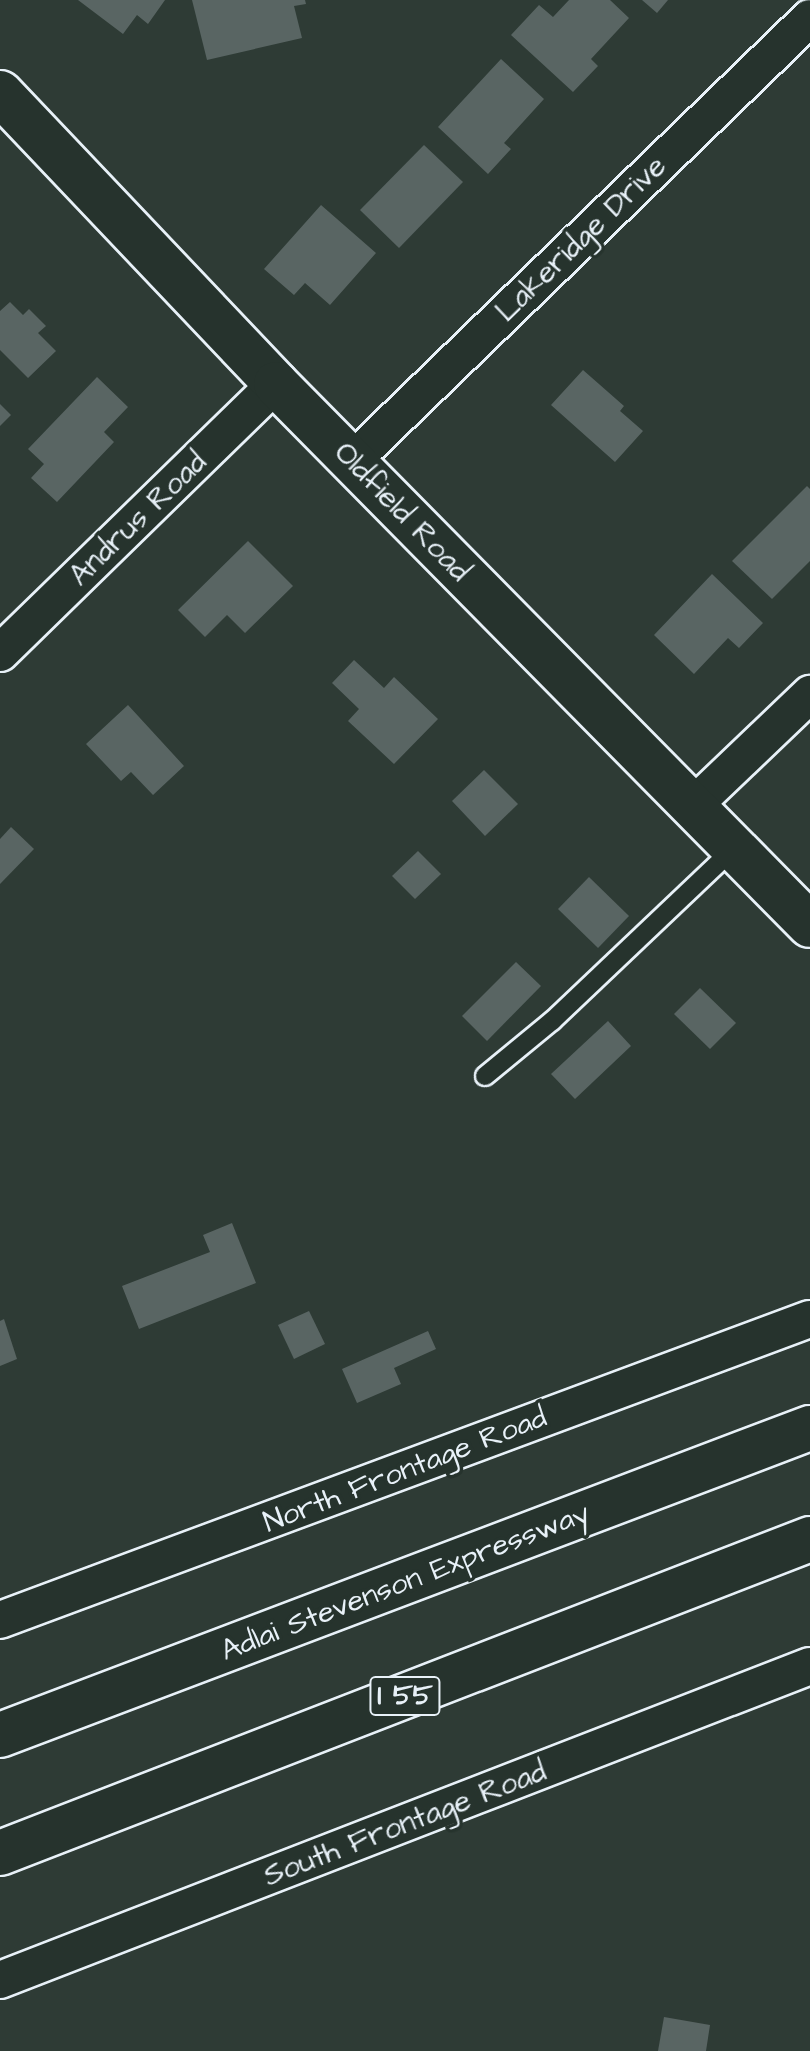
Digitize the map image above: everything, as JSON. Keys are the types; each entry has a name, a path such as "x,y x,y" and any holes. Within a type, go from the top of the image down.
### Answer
{"main road":[{"name":"Oldfield Road","path":"0,93 276,384 810,925"},
{"name":"Adlai Stevenson Expressway","path":"0,1735 810,1428"},
{"name":"I 55","path":"0,1853 810,1539"}],"street":[{"name":"Lakeridge Drive","path":"352,461 810,18"},
{"name":"Andrus Road","path":"0,653 276,384"},
{"path":"694,805 810,694"},
{"name":"North Frontage Road","path":"0,1620 810,1319"},
{"name":"South Frontage Road","path":"0,1980 810,1666"}],"lane":[{"path":"485,1076 552,1021 734,848"}],"building":[{"path":"78,0 165,0 148,24 137,15 123,34"},
{"path":"192,0 305,0 306,4 294,6 302,38 207,60"},
{"path":"569,0 610,0 629,18 591,59 598,66 573,92 511,35 539,5 553,17"},
{"path":"642,0 668,0 657,13"},
{"path":"501,59 544,99 504,143 511,149 488,174 438,127"},
{"path":"424,145 463,182 399,248 360,210"},
{"path":"321,205 376,253 330,305 305,283 294,295 264,269"},
{"path":"10,302 23,315 29,309 46,326 38,333 56,351 28,378 0,350 0,311"},
{"path":"583,370 624,406 620,411 643,431 615,462 551,405"},
{"path":"97,377 128,407 104,432 114,442 57,502 31,478 44,464 28,449"},
{"path":"0,404 11,415 0,426"},
{"path":"807,486 810,489 810,561 772,599 732,561"},
{"path":"248,541 293,586 245,633 227,615 205,637 178,610"},
{"path":"712,574 763,623 739,648 728,638 694,674 654,635"},
{"path":"354,660 384,688 394,677 438,719 394,764 348,721 359,709 332,683"},
{"path":"128,705 184,766 153,795 131,772 121,781 86,744"},
{"path":"484,770 518,804 485,836 452,801"},
{"path":"11,827 34,849 0,884 0,839"},
{"path":"418,851 441,874 415,899 392,876"},
{"path":"589,877 629,916 598,948 558,909"},
{"path":"516,962 541,986 487,1041 462,1016"},
{"path":"700,988 736,1023 710,1049 674,1014"},
{"path":"608,1021 631,1046 575,1099 551,1074"},
{"path":"232,1223 256,1283 139,1329 122,1286 210,1252 203,1235"},
{"path":"309,1311 325,1344 294,1359 278,1325"},
{"path":"4,1319 17,1359 0,1366 0,1321"},
{"path":"428,1331 436,1349 394,1368 401,1384 357,1403 342,1369"},
{"path":"664,2017 710,2025 706,2051 658,2051"}]}
